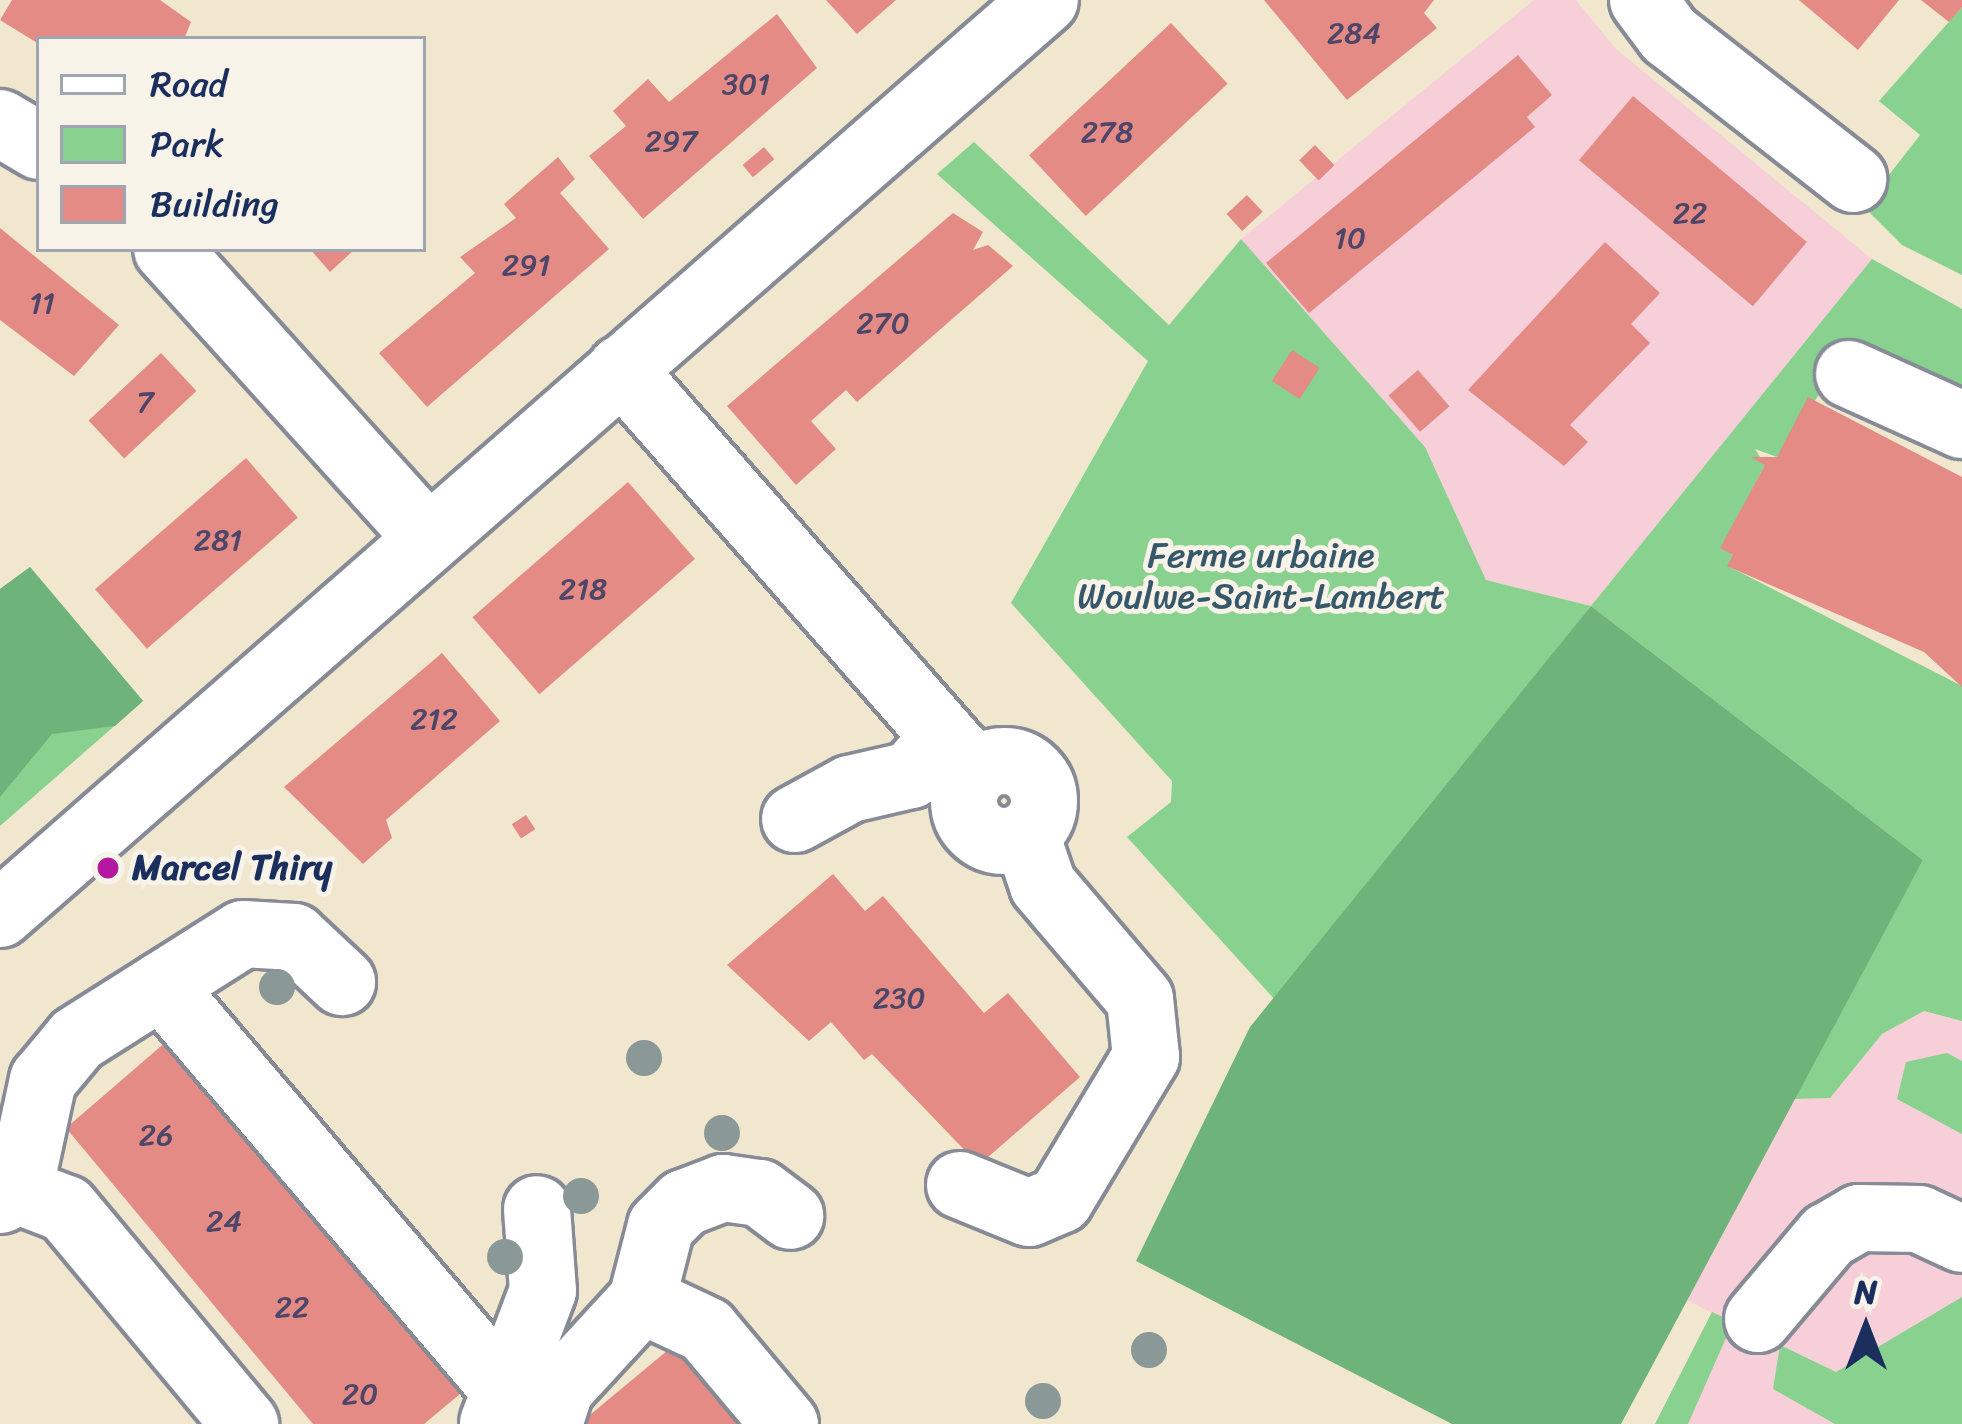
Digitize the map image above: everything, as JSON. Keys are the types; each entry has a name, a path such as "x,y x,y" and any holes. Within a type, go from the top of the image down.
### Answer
{"street":[{"path":"0,914 424,532 621,369 1045,0"},
{"path":"1653,4 1853,179"},
{"path":"0,123 36,144"},
{"path":"170,252 424,532"},
{"path":"621,369 959,756"},
{"path":"1849,374 1962,425"},
{"path":"795,819 850,789 911,775 959,756 1006,760 1035,775 1044,807 1026,835 1043,885 1140,999 1146,1057 1060,1200 1029,1213 960,1185"},
{"path":"245,1424 66,1209 10,1195 44,1080 77,1040 160,986 243,934 294,937 342,982"},
{"path":"160,986 515,1412"},
{"path":"515,1412 561,1388 642,1300 661,1226 684,1204 723,1189 760,1193 790,1216"},
{"path":"515,1412 543,1291 537,1209"},
{"path":"1758,1319 1828,1236 1859,1218 1919,1219 1962,1239"},
{"path":"642,1300 706,1330 785,1424"}],"shaded area":[{"path":"1534,0 1576,0 1616,49 1872,259 1591,606 1486,580 1425,447 1241,239"},
{"path":"1924,1011 1962,1021 1962,1424 1655,1424 1712,1313 1687,1300 1792,1099 1830,1098 1882,1034"}],"green space":[{"path":"1962,7 1962,275 1902,245 1864,207 1920,135 1879,101"},
{"name":"Ferme urbaine Woulwe-Saint-Lambert","path":"974,142 1169,325 1241,239 1425,447 1486,580 1591,606 1277,1002 1127,837 1171,802 1172,781 1011,603 1148,361 937,174"},
{"path":"1872,259 1962,309 1962,393 1850,349 1777,457 1755,449 1765,465 1721,548 1733,555 1728,566 1962,686 1962,1021 1924,1011 1882,1034 1830,1098 1792,1099 1923,860 1591,606"},
{"path":"30,567 143,701 0,826 0,589"},
{"path":"30,567 143,701 115,726 52,734 0,797 0,589"},
{"path":"1591,606 1923,860 1621,1424 1452,1424 1136,1261 1250,1027"},
{"path":"1947,1053 1962,1061 1962,1134 1897,1099 1906,1062"},
{"path":"1962,1297 1962,1424 1835,1424 1773,1389 1780,1345 1836,1372"},
{"path":"1712,1312 1733,1322 1688,1424 1655,1424"}],"building":[{"path":"12,0 160,0 191,22 185,36 36,36 36,42 0,20"},
{"path":"826,0 896,0 857,34"},
{"path":"1264,0 1434,0 1424,13 1437,28 1347,100"},
{"path":"1799,0 1899,0 1858,50"},
{"path":"1921,0 1962,0 1962,7 1949,22"},
{"path":"777,14 817,68 643,219 589,156 626,126 613,111 648,79 669,102"},
{"path":"1171,23 1228,84 1086,216 1029,155"},
{"path":"1518,55 1552,95 1527,117 1535,127 1309,313 1266,263"},
{"path":"1633,96 1807,242 1753,306 1579,160"},
{"path":"1315,145 1334,165 1319,180 1299,160"},
{"path":"764,147 774,159 753,177 743,165"},
{"path":"558,157 575,179 560,193 609,249 427,407 379,353 475,273 460,257 516,218 504,204"},
{"path":"1247,195 1263,212 1242,231 1227,214"},
{"path":"953,213 983,232 973,250 988,245 1013,266 857,402 846,390 811,421 836,449 796,485 727,406"},
{"path":"0,228 119,325 74,376 0,320"},
{"path":"1605,242 1660,293 1631,324 1650,343 1570,425 1588,442 1564,466 1468,390"},
{"path":"313,252 352,252 330,272"},
{"path":"1292,350 1320,368 1300,399 1272,381"},
{"path":"161,353 196,391 124,459 89,421"},
{"path":"1418,370 1449,406 1420,432 1389,396"},
{"path":"1808,397 1962,477 1962,687 1924,652 1727,566 1733,555 1720,548 1765,465 1751,457 1777,457"},
{"path":"246,458 298,518 147,649 95,589"},
{"path":"628,482 695,559 539,694 473,617"},
{"path":"442,653 500,721 386,820 392,838 363,864 284,787"},
{"path":"526,815 535,829 521,839 512,824"},
{"path":"833,874 865,911 883,896 984,1013 1008,993 1080,1077 979,1165 872,1054 864,1060 831,1022 809,1041 727,965"},
{"path":"167,1041 460,1394 424,1424 313,1424 66,1128"},
{"path":"674,1345 740,1424 579,1424"}],"place":[{"name":"Marcel Thiry","path":"108,868"}]}
